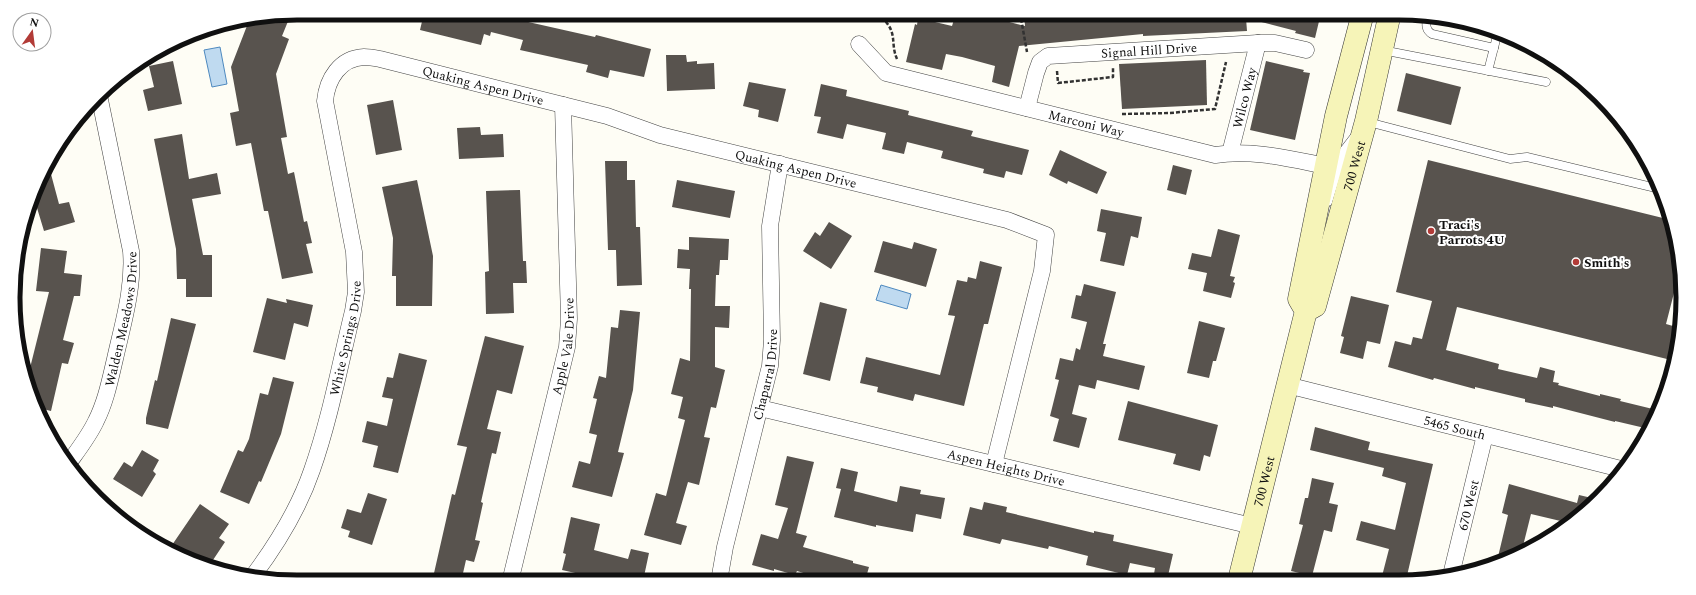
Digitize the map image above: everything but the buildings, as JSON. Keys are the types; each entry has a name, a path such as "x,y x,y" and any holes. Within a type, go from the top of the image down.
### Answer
{"main road":[{"name":"700 West","path":"1240,575 1306,311 1299,299 1336,116 1361,20"},
{"name":"700 West","path":"1306,311 1315,306 1366,121 1388,20"}],"street":[{"name":"Signal Hill Drive","path":"1027,108 1040,62 1048,56 1258,43 1275,43 1306,50"},
{"name":"Wilco Way","path":"1230,153 1258,43"},
{"name":"Marconi Way","path":"859,44 886,73 1215,155 1251,153 1284,157 1326,166"},
{"name":"Quaking Aspen Drive","path":"328,85 333,73 340,66 355,58 364,57 380,59 607,116 660,135 1007,220 1046,235 1042,271 994,464"},
{"name":"White Springs Drive","path":"256,572 279,537 297,505 312,471 353,311 356,292 354,252 325,101 328,85"},
{"name":"Walden Meadows Drive","path":"72,459 86,440 97,420 106,396 132,276 131,251 126,222 100,102"},
{"name":"Apple Vale Drive","path":"512,575 568,346 569,319 563,106"},
{"name":"Chaparral Drive","path":"720,575 725,547 770,366 772,340 770,226 780,164"},
{"name":"5465 South","path":"1287,385 1617,468"},
{"name":"Aspen Heights Drive","path":"760,408 1252,526"},
{"name":"670 West","path":"1452,570 1485,435"}],"lane":[{"path":"1427,22 1426,27 1428,32 1432,34 1494,48"},
{"path":"1488,71 1496,38"},
{"path":"1381,49 1546,82"},
{"path":"1309,250 1334,187 1344,150 1366,121 1510,159 1527,157 1653,187"}],"path":[{"path":"884,20 888,23 893,33 896,56 899,62"},
{"path":"1021,20 1027,53"},
{"path":"1117,119 1122,114 1170,113 1215,109 1228,56"},
{"path":"1051,71 1056,69 1058,83 1113,77 1113,63"}],"water":[{"path":"220,47 227,84 212,87 204,50"},
{"path":"881,285 911,294 907,309 876,300"}],"place":[{"name":"Traci's Parrots 4U","path":"1431,231"},
{"name":"Smith's","path":"1576,262"}]}
